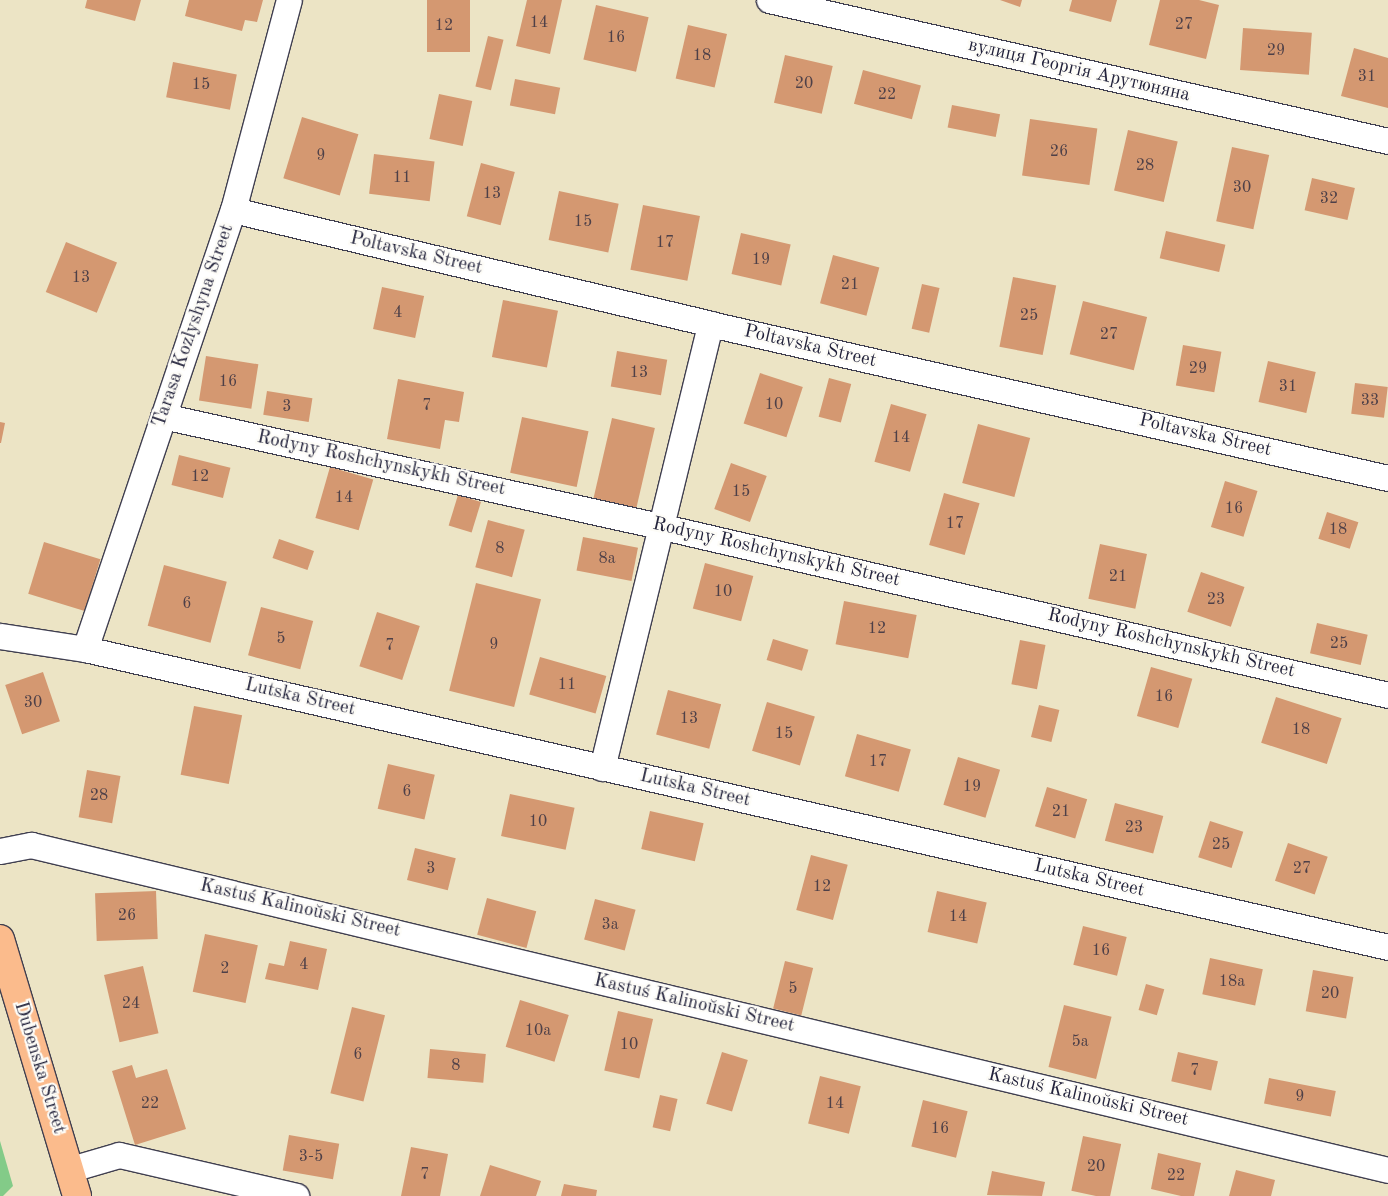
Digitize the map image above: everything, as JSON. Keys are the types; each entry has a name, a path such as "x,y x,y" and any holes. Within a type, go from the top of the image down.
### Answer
{"main road":[{"name":"Dubenska Street","path":"0,939 47,1100 71,1169 77,1196"}],"street":[{"name":"Tarasa Kozlyshyna Street","path":"85,649 233,210 289,0"},
{"name":"вулиця Георгія Арутюняна","path":"770,0 1388,141"},
{"name":"Poltavska Street","path":"233,210 710,324 1388,478"},
{"path":"602,768 659,526 710,324"},
{"name":"Rodyny Roshchynskykh Street","path":"163,416 659,526 1388,695"},
{"name":"Lutska Street","path":"0,636 85,649 1388,948"},
{"name":"Kastuś Kalinoŭski Street","path":"0,851 31,845 1388,1170"},
{"path":"71,1169 119,1155 296,1196"}],"green space":[{"path":"0,1141 13,1186 3,1196 0,1196"}],"building":[{"path":"87,0 141,0 135,21 85,8"},
{"path":"189,0 263,0 257,22 245,20 242,31 185,16"},
{"path":"427,0 470,0 470,52 427,52"},
{"path":"527,0 562,0 550,54 516,46"},
{"path":"1000,0 1022,0 1020,7"},
{"path":"1072,0 1117,0 1111,22 1069,11"},
{"path":"1160,0 1199,0 1219,5 1206,59 1149,45"},
{"path":"596,5 649,17 636,72 583,60"},
{"path":"688,25 727,34 715,88 676,79"},
{"path":"1243,28 1312,33 1309,75 1240,70"},
{"path":"488,36 504,40 491,90 475,86"},
{"path":"1354,48 1388,58 1388,108 1341,96"},
{"path":"785,55 833,66 822,114 774,103"},
{"path":"173,62 237,74 230,110 166,97"},
{"path":"863,70 921,86 912,119 854,104"},
{"path":"515,79 560,88 555,114 510,106"},
{"path":"439,94 472,101 463,146 429,139"},
{"path":"952,105 1000,114 996,137 948,128"},
{"path":"302,117 358,134 340,195 283,178"},
{"path":"1030,119 1097,128 1089,185 1022,175"},
{"path":"1128,130 1178,141 1164,202 1114,190"},
{"path":"1232,147 1269,155 1253,229 1216,221"},
{"path":"374,154 435,161 430,201 369,194"},
{"path":"481,163 515,172 501,225 467,216"},
{"path":"1312,178 1355,188 1347,220 1305,210"},
{"path":"559,191 619,204 608,253 549,240"},
{"path":"643,205 700,216 687,281 630,270"},
{"path":"1166,231 1225,245 1219,272 1160,258"},
{"path":"741,233 791,244 781,285 732,274"},
{"path":"66,242 117,263 97,313 46,292"},
{"path":"833,255 879,267 866,316 820,303"},
{"path":"1013,277 1056,285 1043,355 999,347"},
{"path":"922,284 940,288 929,333 912,329"},
{"path":"382,287 424,296 415,338 373,329"},
{"path":"503,300 558,311 547,368 492,357"},
{"path":"1083,301 1147,317 1134,370 1070,354"},
{"path":"1183,345 1221,352 1214,392 1176,385"},
{"path":"617,351 667,360 661,395 611,386"},
{"path":"206,356 258,364 251,409 199,400"},
{"path":"1268,361 1316,372 1306,413 1259,402"},
{"path":"760,373 803,387 786,437 744,423"},
{"path":"829,378 851,384 841,423 819,417"},
{"path":"398,379 464,392 459,422 445,420 440,449 387,439"},
{"path":"1355,383 1388,387 1384,418 1351,414"},
{"path":"267,391 312,398 309,422 263,415"},
{"path":"891,404 927,414 910,472 874,462"},
{"path":"522,417 589,431 577,487 510,473"},
{"path":"612,418 655,428 636,508 594,498"},
{"path":"0,422 5,423 1,443 0,443"},
{"path":"978,424 1030,438 1014,497 962,483"},
{"path":"179,455 230,468 223,498 172,485"},
{"path":"731,463 767,476 750,522 714,509"},
{"path":"330,467 373,479 359,530 315,518"},
{"path":"1225,481 1258,491 1243,537 1211,527"},
{"path":"944,493 980,503 965,555 929,545"},
{"path":"458,495 481,502 472,533 449,526"},
{"path":"1327,512 1358,522 1350,549 1318,539"},
{"path":"488,520 525,530 512,577 475,567"},
{"path":"583,537 638,548 631,581 577,570"},
{"path":"279,539 314,551 307,570 272,558"},
{"path":"44,542 100,559 85,611 28,594"},
{"path":"1100,544 1147,554 1135,609 1088,599"},
{"path":"705,563 753,576 741,621 693,608"},
{"path":"164,565 227,582 210,643 148,626"},
{"path":"1201,572 1244,587 1231,627 1187,612"},
{"path":"476,583 541,599 514,707 449,691"},
{"path":"844,601 917,615 908,658 836,644"},
{"path":"261,607 313,621 300,669 248,655"},
{"path":"377,612 420,626 402,680 359,666"},
{"path":"1317,623 1368,635 1361,665 1310,653"},
{"path":"773,639 808,650 802,671 767,660"},
{"path":"1020,640 1046,645 1037,689 1011,684"},
{"path":"540,657 606,676 596,714 529,694"},
{"path":"1151,667 1192,679 1178,728 1137,716"},
{"path":"43,672 60,721 22,734 5,685"},
{"path":"668,690 721,704 709,749 656,734"},
{"path":"1276,697 1342,718 1327,764 1261,743"},
{"path":"767,702 815,717 800,765 752,751"},
{"path":"1039,705 1059,710 1051,742 1031,737"},
{"path":"194,706 242,715 229,784 181,775"},
{"path":"857,734 911,749 899,792 845,776"},
{"path":"958,757 1000,770 985,818 943,805"},
{"path":"388,764 435,775 424,820 378,809"},
{"path":"87,770 120,776 112,823 79,817"},
{"path":"1047,787 1087,799 1075,838 1035,826"},
{"path":"510,794 575,808 566,850 501,836"},
{"path":"1115,803 1163,816 1153,854 1105,841"},
{"path":"650,811 704,823 695,861 641,849"},
{"path":"1210,821 1243,832 1232,868 1198,857"},
{"path":"1288,843 1328,857 1315,894 1275,881"},
{"path":"415,848 456,858 448,890 407,880"},
{"path":"811,855 848,865 833,920 796,910"},
{"path":"156,891 158,939 97,941 95,893"},
{"path":"937,891 987,902 977,943 928,932"},
{"path":"487,898 536,911 526,948 477,935"},
{"path":"595,899 636,910 625,950 584,940"},
{"path":"1083,926 1127,937 1117,976 1073,965"},
{"path":"205,934 258,945 246,1003 193,992"},
{"path":"290,941 327,949 318,990 265,979 269,963 284,966"},
{"path":"1210,958 1263,969 1255,1005 1202,994"},
{"path":"785,961 813,968 801,1016 773,1009"},
{"path":"143,966 159,1033 120,1042 104,975"},
{"path":"1313,970 1353,977 1346,1018 1306,1011"},
{"path":"1146,984 1164,989 1157,1015 1139,1010"},
{"path":"520,1000 569,1015 554,1062 506,1047"},
{"path":"1064,1005 1112,1017 1096,1079 1049,1067"},
{"path":"352,1007 385,1015 363,1102 330,1093"},
{"path":"618,1011 653,1019 639,1079 604,1070"},
{"path":"430,1049 486,1054 483,1083 427,1078"},
{"path":"722,1052 748,1060 732,1112 706,1104"},
{"path":"1178,1052 1218,1061 1211,1090 1171,1081"},
{"path":"132,1065 136,1078 167,1069 186,1129 135,1145 112,1071"},
{"path":"820,1076 861,1086 849,1134 808,1124"},
{"path":"1269,1078 1336,1091 1331,1116 1264,1104"},
{"path":"660,1095 678,1099 670,1131 653,1127"},
{"path":"923,1100 968,1111 956,1158 911,1147"},
{"path":"289,1135 339,1144 333,1179 283,1170"},
{"path":"1083,1136 1121,1144 1110,1196 1096,1196 1071,1191"},
{"path":"411,1147 448,1154 440,1196 401,1196"},
{"path":"1158,1153 1201,1163 1194,1196 1181,1196 1151,1189"},
{"path":"490,1165 541,1181 536,1196 480,1196"},
{"path":"1236,1170 1275,1180 1271,1196 1229,1196"},
{"path":"992,1171 1045,1182 1042,1196 987,1195"},
{"path":"564,1184 597,1190 596,1196 561,1196"}]}
